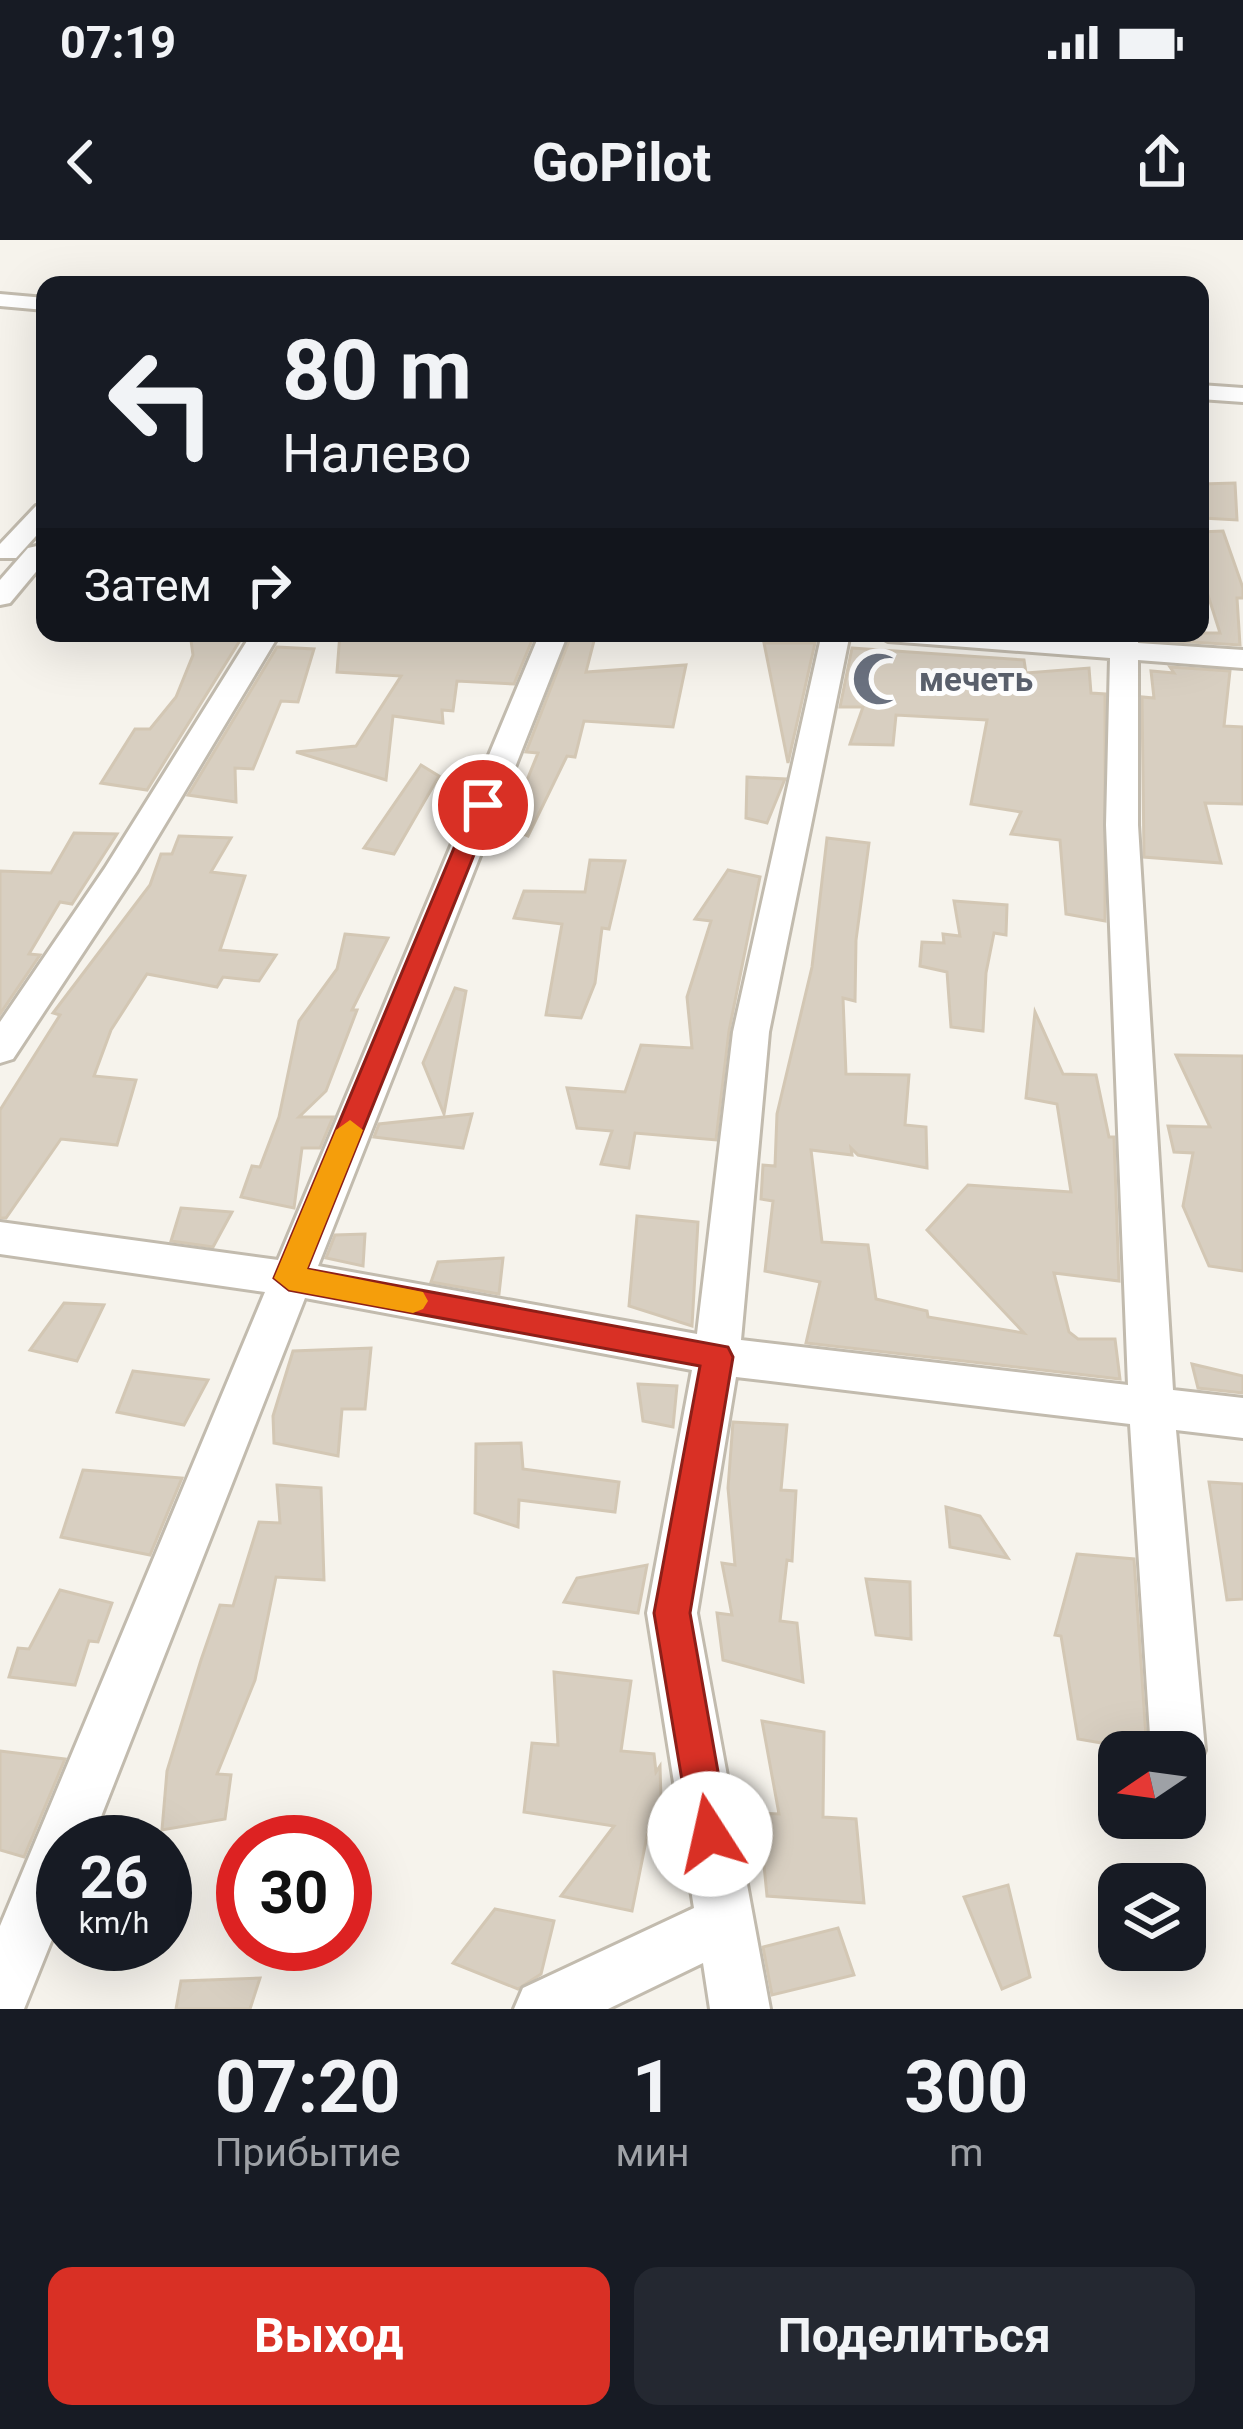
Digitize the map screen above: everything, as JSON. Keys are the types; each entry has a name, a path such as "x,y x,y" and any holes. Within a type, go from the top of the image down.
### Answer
{"street":[{"path":"0,300 36,303"},
{"path":"1209,393 1243,395"},
{"path":"3,551 36,520"},
{"path":"3,551 36,554"},
{"path":"0,597 36,559"},
{"path":"0,1050 120,871 260,642"},
{"path":"0,1997 550,642"},
{"path":"740,2009 672,1613 717,1357 751,1032 834,642"},
{"path":"1177,1731 1151,1405 1122,825 1125,642 1243,659"},
{"path":"0,1238 289,1278 717,1357 1243,1418"},
{"path":"544,2009 725,1923"}],"building":[{"path":"1235,483 1237,520 1209,518 1209,484"},
{"path":"1223,531 1243,588 1243,598 1237,598 1240,645 1190,642 1209,642 1209,633 1220,633 1209,598 1209,532"},
{"path":"191,642 239,642 147,790 101,783 135,729 150,729 176,697 193,655"},
{"path":"339,642 531,642 514,684 457,681 453,711 442,710 443,723 393,716 386,780 296,752 356,746 401,676 337,672"},
{"path":"569,642 594,642 586,672 686,665 673,727 584,721 575,757 567,756 528,836 508,827 538,753 526,752"},
{"path":"764,643 815,643 788,763"},
{"path":"277,647 314,649 298,702 281,701 253,769 235,768 236,802 188,795"},
{"path":"852,648 1024,660 1026,673 1089,668 1091,693 1105,694 1105,921 1066,914 1060,840 1011,834 1021,812 971,804 987,720 896,715 893,745 850,744 863,707 840,707"},
{"path":"1170,667 1230,671 1224,726 1243,727 1243,804 1205,803 1221,863 1144,857 1142,697 1154,698 1151,671 1174,673"},
{"path":"421,765 439,776 394,854 364,848"},
{"path":"747,777 785,779 767,823 746,818"},
{"path":"74,833 117,834 72,904 60,902 29,954 40,955 0,1014 0,871 51,873"},
{"path":"179,836 231,838 211,872 245,876 220,950 276,955 259,981 223,977 217,987 147,974 111,1030 94,1076 136,1080 117,1145 61,1139 6,1218 0,1218 0,1110 60,1015 53,1013 150,885 161,854 172,854"},
{"path":"827,838 869,843 856,940 855,1001 843,998 846,1074 909,1075 905,1125 926,1127 927,1168 858,1155 851,1148 852,1155 811,1150 822,1242 868,1245 876,1299 927,1311 928,1317 1024,1333 927,1230 968,1185 1071,1192 1057,1104 1026,1098 1035,1012 1063,1074 1096,1075 1109,1137 1114,1137 1119,1281 1054,1273 1069,1332 1078,1339 1115,1339 1120,1379 806,1343 820,1282 765,1271 773,1201 761,1199 763,1165 775,1166 777,1114 812,967"},
{"path":"590,860 625,861 609,929 602,928 595,983 581,1018 546,1015 562,924 514,918 524,891 585,892"},
{"path":"728,870 760,877 729,1031 716,1140 635,1133 629,1168 601,1164 612,1131 577,1128 567,1088 625,1092 641,1045 692,1048 687,997 711,921 695,919"},
{"path":"954,901 1007,905 1006,935 994,933 986,973 983,1031 951,1027 947,972 920,966 922,942 944,943 943,934 960,936"},
{"path":"345,934 388,938 352,1010 357,1010 326,1091 299,1117 333,1117 320,1148 302,1148 294,1208 241,1197 252,1166 260,1167 279,1117 299,1021 337,969"},
{"path":"455,988 466,991 444,1114 423,1063"},
{"path":"1176,1055 1243,1056 1243,1271 1209,1266 1183,1206 1193,1153 1174,1152 1168,1126 1210,1127"},
{"path":"472,1114 463,1148 374,1137 379,1124"},
{"path":"181,1208 232,1212 213,1247 171,1241"},
{"path":"637,1216 698,1222 692,1326 629,1306"},
{"path":"365,1234 363,1266 326,1258 335,1235"},
{"path":"503,1258 499,1294 431,1282 438,1262"},
{"path":"64,1303 104,1305 77,1361 30,1350"},
{"path":"371,1348 365,1409 342,1409 338,1456 274,1443 273,1416 293,1351"},
{"path":"1192,1364 1243,1376 1243,1393 1198,1388"},
{"path":"133,1371 208,1380 184,1425 117,1412"},
{"path":"638,1384 677,1386 673,1427 643,1421"},
{"path":"733,1422 787,1425 781,1490 796,1491 792,1561 787,1560 780,1621 797,1623 803,1682 723,1660 717,1613 732,1615 722,1563 735,1565 728,1488"},
{"path":"521,1443 523,1469 619,1482 615,1512 519,1500 518,1527 475,1513 476,1444"},
{"path":"83,1470 182,1478 150,1555 61,1537"},
{"path":"1209,1482 1243,1484 1243,1599 1227,1600"},
{"path":"277,1485 321,1488 324,1580 276,1577 255,1680 217,1774 231,1775 226,1815 192,1825 192,1815 163,1815 167,1771 220,1605 233,1606 259,1522 280,1523"},
{"path":"946,1507 980,1516 1008,1558 950,1547"},
{"path":"1077,1554 1134,1559 1146,1731 1098,1731 1098,1742 1078,1739 1061,1636 1055,1635"},
{"path":"647,1565 638,1613 564,1602 577,1578"},
{"path":"866,1579 910,1582 911,1639 876,1635"},
{"path":"60,1590 112,1603 98,1642 89,1641 75,1685 9,1677 18,1648 29,1649"},
{"path":"554,1672 631,1681 621,1751 654,1754 656,1772 660,1766 662,1833 648,1831 632,1911 561,1896 614,1826 524,1812 532,1743 558,1745"},
{"path":"762,1721 824,1732 823,1817 856,1819 864,1903 767,1896 759,1813 779,1814"},
{"path":"0,1751 65,1759 42,1815 36,1815 36,1828 24,1857 0,1850"},
{"path":"1008,1885 1030,1977 1002,1989 964,1897"},
{"path":"495,1909 554,1921 541,1974 518,1989 453,1963"},
{"path":"838,1928 854,1975 772,1995 763,1947"},
{"path":"260,1978 250,2009 176,2009 181,1981"}],"slow traffic":[{"path":"350,1130 289,1278 413,1301"}],"place":[{"name":"мечеть","path":"879,679"}],"route":[{"path":"483,805 289,1278 717,1357 672,1613 710,1834"}]}
